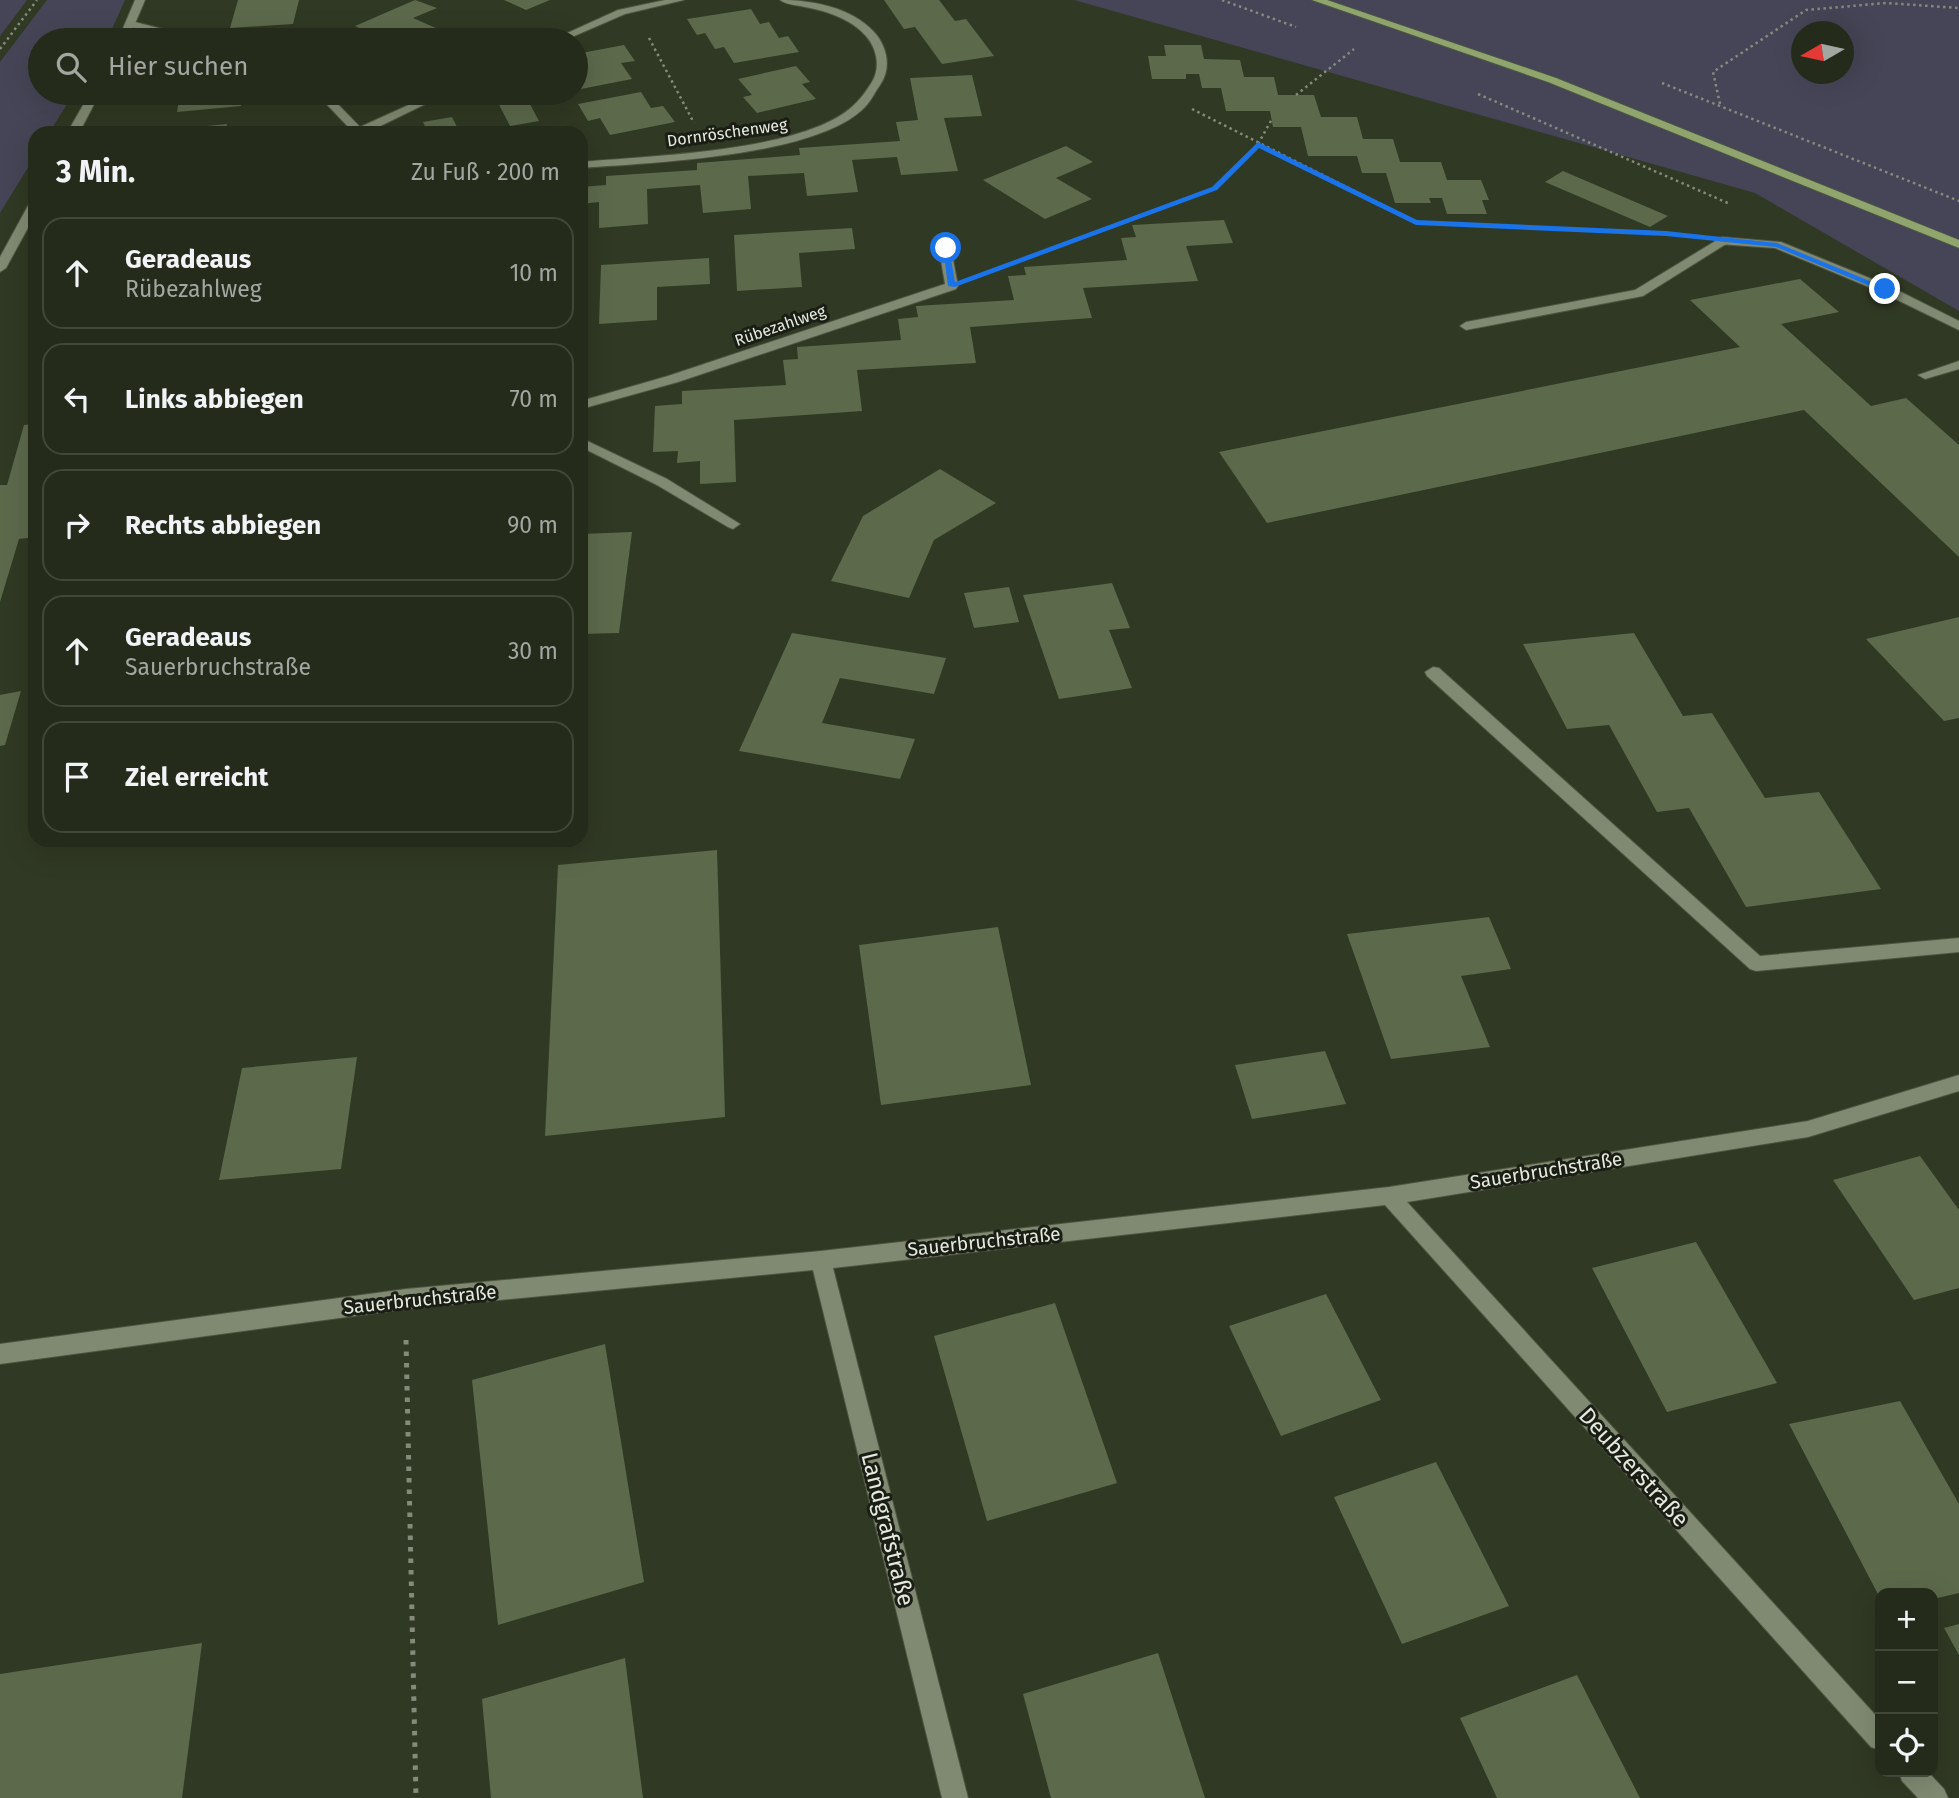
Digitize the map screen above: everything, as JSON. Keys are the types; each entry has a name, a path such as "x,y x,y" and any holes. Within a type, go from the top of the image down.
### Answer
{"main road":[{"path":"1317,0 1552,80 1959,244"}],"street":[{"path":"129,28 140,0"},
{"path":"583,28 634,9 679,0"},
{"name":"Dornröschenweg","path":"588,163 771,145 810,134 859,109 873,94 884,61 877,41 860,25 838,13 785,0"},
{"path":"131,24 147,28"},
{"path":"77,126 88,105"},
{"path":"333,105 354,126"},
{"path":"373,126 417,105"},
{"path":"0,268 28,217"},
{"path":"1466,326 1639,293 1722,241 1777,245 1885,289 1959,326"},
{"path":"946,248 952,286"},
{"name":"Rübezahlweg","path":"588,403 673,379 952,286"},
{"path":"1926,374 1959,365"},
{"path":"588,445 662,482 733,524"},
{"path":"1433,672 1756,964 1959,945"},
{"name":"Sauerbruchstraße","path":"0,1354 406,1299 821,1260 1389,1196 1808,1129 1959,1083"},
{"name":"Deubzerstraße","path":"1389,1196 1875,1732"},
{"name":"Landgrafstraße","path":"821,1260 955,1798"},
{"path":"1916,1777 1935,1798"}],"path":[{"path":"0,49 37,0"},
{"path":"1222,0 1306,31"},
{"path":"1720,104 1713,72 1805,10 1886,3 1959,8"},
{"path":"634,9 709,152"},
{"path":"1296,95 1354,49 1342,45"},
{"path":"1467,91 1590,141 1736,207"},
{"path":"1192,109 1416,222 1666,233 1722,241"},
{"path":"952,286 1214,188 1258,144 1272,119"},
{"path":"406,1299 416,1798"}],"shaded area":[{"path":"0,0 27,0 0,36"},
{"path":"47,0 125,0 112,28 28,28 28,105 66,105 53,126 28,126 28,167 0,213 0,62"},
{"path":"1074,0 1959,0 1959,311 1755,193"}],"building":[{"path":"238,0 299,0 293,24 230,28"},
{"path":"415,0 437,8 413,18 436,28 355,26"},
{"path":"504,0 550,0 526,10"},
{"path":"884,0 939,0 955,21 966,19 994,56 942,64 915,27 904,29"},
{"path":"751,9 760,24 769,22 779,38 788,36 799,52 734,63 724,47 715,49 705,33 697,35 687,19"},
{"path":"624,45 635,61 621,63 632,79 588,88 588,52"},
{"path":"1164,45 1201,45 1204,59 1240,60 1244,77 1274,77 1278,95 1314,95 1321,117 1357,117 1363,139 1393,139 1400,162 1441,162 1447,180 1481,180 1489,200 1482,200 1487,214 1447,214 1442,198 1429,198 1431,203 1395,203 1386,173 1362,173 1357,156 1308,156 1301,127 1273,127 1270,111 1226,111 1221,88 1202,88 1199,74 1186,74 1186,79 1152,79 1148,56 1166,56"},
{"path":"796,66 810,82 802,84 816,99 757,113 743,97 752,95 738,79"},
{"path":"972,75 982,116 944,118 958,171 901,175 897,157 852,160 858,192 807,196 804,173 748,176 751,209 703,213 700,185 647,189 648,224 599,228 599,202 588,203 588,186 606,185 606,176 697,170 697,163 800,155 799,148 900,141 896,122 918,120 910,78"},
{"path":"641,92 651,108 663,106 675,122 610,135 600,118 588,121 579,105 588,105 588,102"},
{"path":"178,105 241,105 241,106 177,112"},
{"path":"499,105 530,105 539,121 510,126"},
{"path":"452,117 456,126 425,126 423,122"},
{"path":"1066,146 1093,162 1056,178 1092,199 1045,219 983,180"},
{"path":"1563,171 1668,216 1650,227 1545,182"},
{"path":"1224,220 1233,243 1186,246 1198,281 1083,288 1092,318 970,327 976,363 857,370 862,411 734,420 736,482 700,484 700,461 677,463 678,451 653,452 655,406 682,404 682,391 786,385 783,360 798,359 797,347 901,340 898,319 918,317 916,306 1014,300 1008,276 1026,275 1024,267 1127,260 1121,238 1136,237 1132,225"},
{"path":"852,228 855,249 799,253 802,287 737,291 734,235"},
{"path":"709,258 710,284 657,287 657,320 599,324 601,265"},
{"path":"1800,279 1839,312 1781,324 1871,406 1906,398 1959,445 1959,557 1804,410 1267,523 1219,452 1740,347 1690,300"},
{"path":"24,425 28,425 28,538 19,539 0,602 0,485 7,485"},
{"path":"940,469 996,503 934,540 909,598 831,581 863,516"},
{"path":"632,532 619,633 588,634 588,534"},
{"path":"1112,583 1130,628 1109,630 1132,688 1059,699 1023,595"},
{"path":"1009,587 1019,622 974,628 964,593"},
{"path":"1959,617 1959,718 1944,721 1866,639"},
{"path":"792,633 946,658 934,694 840,678 822,723 915,739 900,779 739,751"},
{"path":"1634,633 1683,716 1712,713 1765,798 1819,792 1881,889 1746,907 1689,808 1657,812 1609,725 1567,729 1523,644"},
{"path":"21,691 5,745 0,746 0,695"},
{"path":"717,850 725,1117 545,1136 558,865"},
{"path":"1489,917 1511,969 1461,976 1490,1047 1391,1059 1347,934"},
{"path":"998,927 1031,1085 881,1105 859,945"},
{"path":"1325,1051 1346,1104 1252,1119 1235,1065"},
{"path":"357,1057 341,1169 219,1180 242,1068"},
{"path":"1920,1156 1959,1210 1959,1288 1914,1300 1833,1180"},
{"path":"1696,1242 1777,1383 1667,1412 1592,1268"},
{"path":"1326,1294 1381,1400 1281,1436 1229,1326"},
{"path":"1055,1303 1117,1483 987,1521 934,1336"},
{"path":"605,1344 644,1582 498,1625 472,1380"},
{"path":"1900,1401 1959,1504 1959,1593 1938,1598 1938,1588 1875,1588 1789,1424"},
{"path":"1436,1462 1509,1606 1402,1644 1334,1497"},
{"path":"1959,1624 1959,1655 1944,1628"},
{"path":"202,1643 182,1798 0,1798 0,1674"},
{"path":"1158,1653 1205,1798 1051,1798 1023,1694"},
{"path":"625,1658 643,1798 491,1798 482,1699"},
{"path":"1577,1675 1640,1798 1497,1798 1460,1718"}],"route":[{"path":"946,248 952,286 1214,188 1258,144 1416,222 1666,233 1777,245 1885,289"}]}
